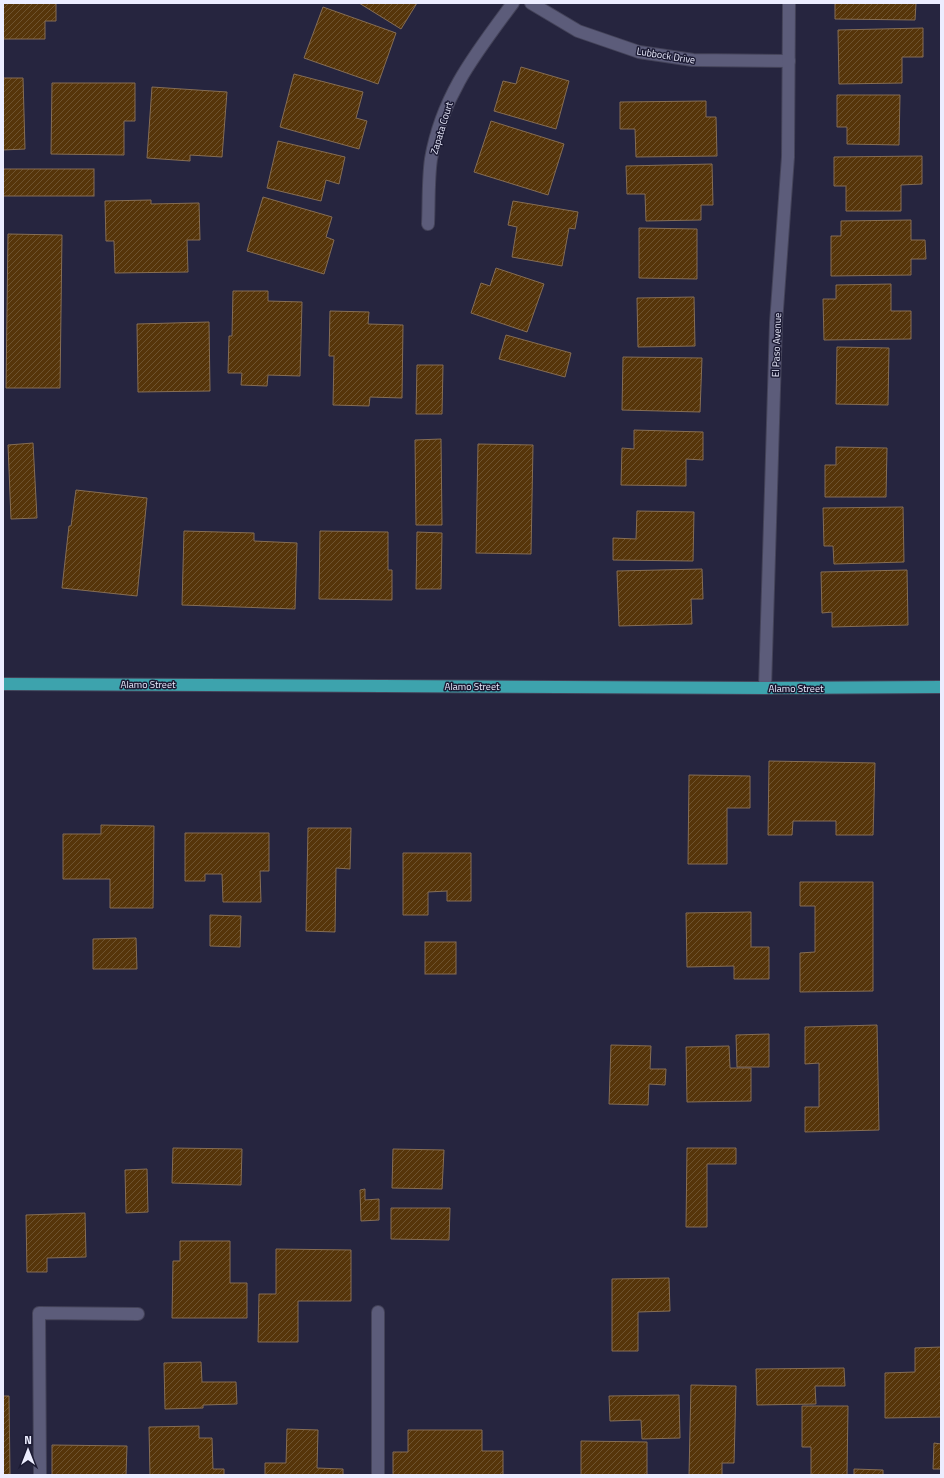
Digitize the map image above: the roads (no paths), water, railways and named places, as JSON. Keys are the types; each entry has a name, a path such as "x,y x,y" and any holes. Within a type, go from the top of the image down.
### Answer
{"main road":[{"name":"Alamo Street","path":"3,684 765,688 941,687"}],"street":[{"name":"Zapata Court","path":"428,224 431,159 445,108 468,64 513,3"},
{"name":"Lubbock Drive","path":"531,3 578,31 639,52 693,60 789,61"},
{"name":"El Paso Avenue","path":"765,688 776,323 788,157 789,3"},
{"path":"378,1312 378,1475"},
{"path":"40,1475 39,1313 138,1314"}]}
